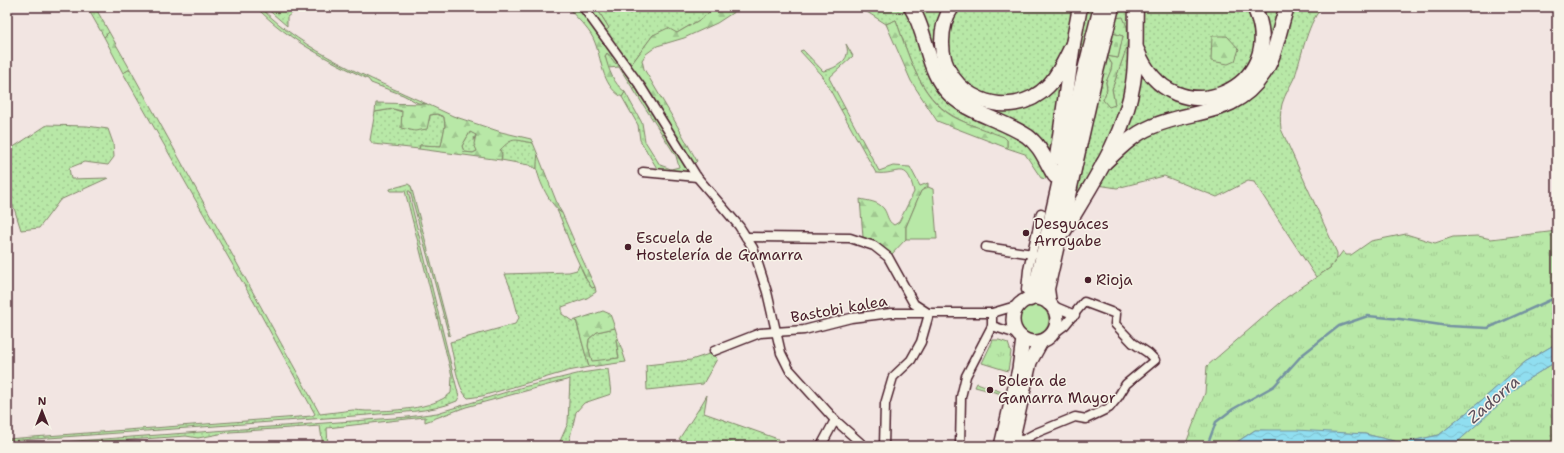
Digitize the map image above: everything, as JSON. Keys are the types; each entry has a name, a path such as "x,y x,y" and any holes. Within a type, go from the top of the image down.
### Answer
{"highway":[{"path":"911,7 919,23 931,61 944,88 965,106 1012,128 1027,137 1043,154 1054,176"},
{"path":"952,7 944,22 942,35 943,59 947,70 954,81 965,92 989,102 1013,104 1038,94 1055,78 1073,44"},
{"path":"1054,204 1054,176 1073,44 1080,7"},
{"path":"1042,342 1028,342 1020,336 1014,327 1013,319 1015,311 1027,300 1036,286 1085,70 1101,7"},
{"path":"1011,442 1030,362 1037,348 1042,342 1053,334 1056,327 1057,319 1055,311 1050,304 1047,289 1112,7"},
{"path":"1058,242 1117,137 1128,106 1133,84 1136,48 1136,7"},
{"path":"1136,48 1148,72 1164,87 1192,98 1203,98 1223,94 1231,90 1245,78 1260,52 1260,20 1254,7"},
{"path":"1103,164 1131,139 1151,127 1171,120 1226,106 1248,91 1269,64 1287,7"},
{"path":"1027,300 1040,299 1050,304"},
{"path":"1011,442 1019,369 1020,336"}],"street":[{"path":"583,7 641,87 697,177 739,226 753,248 767,292 781,353 789,369 835,420 864,446"},
{"path":"643,172 697,177"},
{"path":"1027,300 1026,290 1028,270 1033,254 1041,212"},
{"path":"746,237 850,238 874,246 888,258 914,304 928,314 921,342 911,360 893,378 885,404 884,446"},
{"path":"986,247 1033,254"},
{"name":"Bastobi kalea","path":"714,351 760,333 804,330 851,318 884,314 992,313 1027,300"},
{"path":"1011,442 1023,440 1075,417 1086,419 1109,408 1118,398 1126,384 1155,360 1148,352 1133,343 1115,324 1116,314 1084,302 1075,315 1053,334"},
{"path":"1050,304 1075,315"},
{"path":"960,446 961,397 966,376 992,326 992,313"},
{"path":"992,326 1020,336"},
{"path":"821,446 835,420"}],"green space":[{"path":"87,7 95,7 109,32 104,37"},
{"path":"256,7 260,7 297,38 317,51 360,74 427,104 418,103 403,95 371,83 368,79 323,57 281,30"},
{"path":"265,7 300,7 287,17 287,26"},
{"path":"567,7 579,7 618,61 616,64 607,53 605,56 614,80 625,92 622,97 615,92 606,78 591,34"},
{"path":"586,7 596,7 609,28 604,32"},
{"path":"596,7 716,7 701,19 677,33 653,35 630,66 604,32 609,28"},
{"path":"716,7 740,8 717,23 684,38 657,46 646,54 642,60 644,69 697,161 693,165 630,66 653,35 668,28 677,33 701,19"},
{"path":"859,7 903,7 914,29 927,67 1024,143 1038,158 1046,179 1041,178 1025,154 1007,148 1007,140 971,125 941,108 923,86 916,73 896,20 886,24"},
{"path":"915,7 946,7 940,62 995,108 1063,75 1053,162 951,92"},
{"path":"959,7 1074,7 1065,43 1050,76 1036,90 1021,97 993,98 964,84 951,64 947,32"},
{"path":"1083,7 1094,7 1070,107"},
{"path":"1118,7 1132,7 1130,75 1111,141 1080,193 1077,192 1107,56 1112,64 1111,71 1106,82 1107,90 1103,100 1115,105 1112,89 1128,44 1115,18"},
{"path":"1141,7 1247,7 1255,37 1254,49 1248,66 1237,78 1227,85 1196,94 1178,89 1156,74 1142,47"},
{"path":"1259,7 1282,7 1267,57 1236,96 1123,139 1134,105 1140,70 1156,87 1203,102 1255,71"},
{"path":"1292,7 1323,7 1318,12 1310,29 1295,76 1282,104 1280,116 1281,129 1337,253 1337,258 1330,268 1316,277 1254,182 1248,181 1217,197 1164,176 1117,188 1098,185 1110,167 1125,152 1141,140 1178,124 1238,106"},
{"path":"1123,17 1127,27 1128,44 1112,89 1115,105 1109,107 1103,100 1107,90 1106,82 1112,64 1107,56 1118,58 1123,36 1112,33 1115,18"},
{"path":"896,20 910,60 923,86 931,97 941,108 952,116 971,125 1004,137 1007,140 1007,148 937,121 911,81 886,24"},
{"path":"109,32 130,69 123,73 104,37"},
{"path":"1112,33 1123,36 1118,58 1107,56"},
{"path":"1212,36 1227,36 1239,49 1235,61 1228,64 1211,61"},
{"path":"846,44 853,56 829,78 845,108 841,110 822,75 800,51 803,50 823,71 834,68 844,60 847,53"},
{"path":"607,53 616,63 618,61 668,135 689,170 687,172 658,170 640,140 638,125 622,97 625,92 642,123 645,141 660,165 671,169 679,167 676,156 619,67 608,68 605,56"},
{"path":"130,69 320,414 353,410 399,410 433,403 443,399 451,393 452,376 405,191 390,191 390,189 408,184 411,186 450,334 449,336 410,191 408,191 459,397 457,401 425,410 7,441 7,439 312,416 315,414 255,304 123,73"},
{"path":"376,103 427,104 453,116 501,132 531,139 533,143 515,140 508,143 500,150 502,154 501,160 419,149 420,145 441,146 445,126 444,117 437,114 430,115 427,129 415,131 401,128 402,111 393,109 375,112","holes":["470,132 476,135 474,144 477,151 473,153 464,152 462,146"]},
{"path":"845,108 879,171 893,166 910,167 920,186 928,183 928,187 921,191 906,227 906,239 891,255 876,242 863,237 860,199 882,206 890,222 894,225 899,222 914,192 911,182 905,172 876,173 841,110"},
{"path":"393,109 429,121 430,115 437,114 444,117 445,126 441,146 420,145 419,149 373,144 370,140 375,112"},
{"path":"47,125 87,126 108,129 113,143 114,157 108,165 84,162 69,168 71,179 108,178 60,200 39,228 21,230 14,208 7,196 7,150"},
{"path":"470,132 476,134 474,140 477,151 473,153 464,152 462,146"},
{"path":"514,139 533,143 538,155 537,169 529,165 501,160 502,154 499,150"},
{"path":"538,155 562,213 554,205 542,186 537,168"},
{"path":"928,187 933,189 937,239 906,239 906,227 921,191"},
{"path":"557,210 562,213 575,243 571,246 561,219"},
{"path":"1557,231 1557,343 1525,362 1439,435 1402,443 1365,434 1255,430 1231,446 1185,446 1205,393 1207,366 1287,297 1330,268 1343,251 1346,255 1351,255 1371,241 1406,234 1435,243 1453,237 1478,236 1491,239"},
{"path":"575,243 595,287 592,288 586,279 571,246"},
{"path":"580,263 586,279 592,288 595,287 596,292 587,298 562,307 562,314 572,321 576,320 589,367 568,371 482,396 468,398 461,388 450,342 515,324 519,318 512,292 505,274 569,272 577,270"},
{"path":"1034,305 1040,306 1048,314 1048,326 1040,334 1034,335 1028,334 1020,326 1019,320 1020,314 1028,306"},
{"path":"603,311 610,314 615,328 597,332 589,339 588,346 592,361 619,358 616,339 618,338 626,362 589,367 576,320"},
{"path":"615,328 618,338 616,340 619,358 592,362 588,346 589,339 597,332"},
{"path":"993,340 1008,343 1011,352 1008,371 982,363"},
{"path":"712,353 717,359 703,384 647,390 646,365 691,360"},
{"path":"1557,361 1557,446 1453,446 1525,381"},
{"path":"608,369 611,394 584,403 576,412 568,446 558,446 568,423 570,379 466,407 425,422 425,417 327,428 328,446 323,446 320,426 230,432 198,438 186,436 41,446 7,446 408,417 437,413 523,387 581,373"},
{"name":"Bolera de Gamarra Mayor","path":"977,383 1002,392 1002,394 975,387"},
{"path":"707,395 704,413 778,439 777,446 685,446 686,443 679,439"}],"water":[{"name":"Zadorra","path":"1557,343 1557,361 1525,381 1453,446 1231,446 1255,430 1296,430 1365,434 1402,443 1439,435 1525,362"}],"waterway":[{"path":"1207,446 1216,422 1233,409 1274,386 1302,355 1339,326 1368,316 1448,326 1488,328 1557,297"}],"place":[{"name":"Desguaces Arroyabe","path":"1026,233"},
{"name":"Escuela de Hostelería de Gamarra","path":"628,247"},
{"name":"Rioja","path":"1088,280"},
{"name":"Bolera de Gamarra Mayor","path":"990,390"}]}
